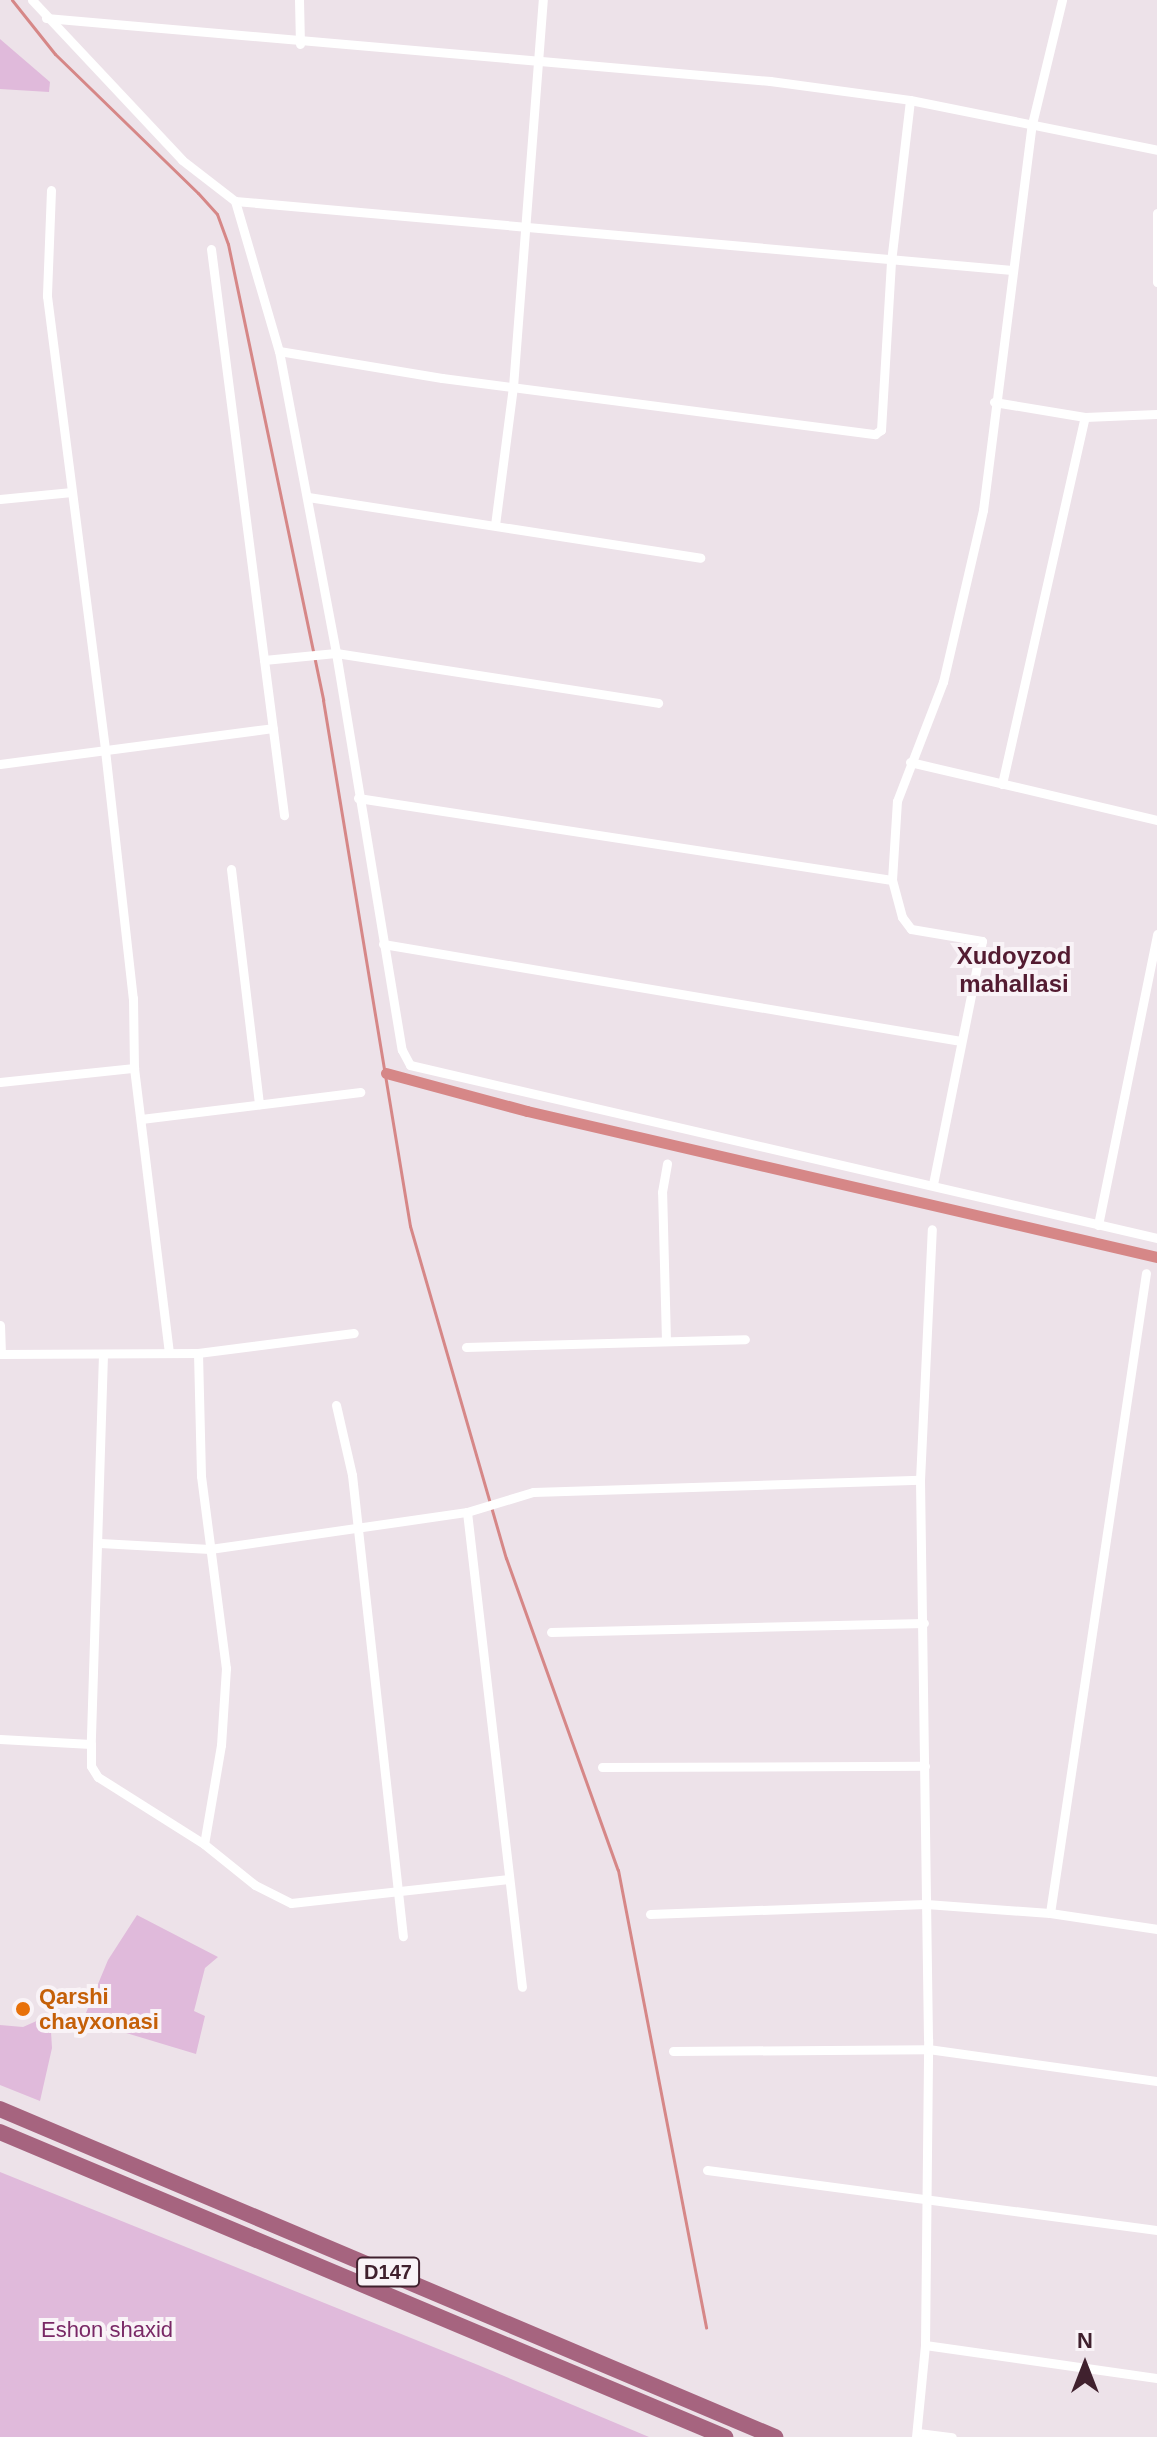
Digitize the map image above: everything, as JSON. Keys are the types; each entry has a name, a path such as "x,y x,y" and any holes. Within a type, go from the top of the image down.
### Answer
{"main road":[{"name":"D147","path":"0,2109 775,2437"},
{"name":"D147","path":"0,2132 725,2437"}],"street":[{"path":"32,0 182,160 235,201 523,224 891,262 1012,270"},
{"path":"299,0 300,44"},
{"path":"495,525 513,387 523,224 543,0"},
{"path":"933,1184 982,941 911,929 892,880 897,801 943,682 980,525 1032,124 1062,0"},
{"path":"46,18 300,44 770,81 910,100 1157,150"},
{"path":"279,351 513,387 875,434 881,430 891,262 910,100"},
{"path":"51,190 47,296 105,750 133,998 134,1068 169,1352"},
{"path":"235,201 279,351 308,497 331,653 402,1050 410,1065 869,1175 933,1184 1157,1238"},
{"path":"1157,213 1157,282"},
{"path":"211,249 284,815"},
{"path":"994,402 1085,417 1157,414"},
{"path":"1002,784 1085,417"},
{"path":"0,499 72,492"},
{"path":"308,497 700,558"},
{"path":"264,660 331,653 658,703"},
{"path":"0,764 273,728"},
{"path":"910,762 1157,820"},
{"path":"358,798 892,880"},
{"path":"231,869 259,1104"},
{"path":"1098,1225 1157,934"},
{"path":"383,944 961,1041"},
{"path":"0,1082 134,1068"},
{"path":"141,1119 360,1092"},
{"path":"666,1341 662,1192 667,1163"},
{"path":"932,1229 920,1480 928,2049 925,2345 917,2435 952,2437"},
{"path":"1050,1913 1146,1273"},
{"path":"0,1325 1,1354 198,1353 354,1333"},
{"path":"466,1347 745,1339"},
{"path":"198,1353 201,1476 226,1668 221,1745 204,1844"},
{"path":"103,1354 100,1543 91,1744 91,1766 98,1777 204,1844 255,1885 291,1903 509,1879"},
{"path":"336,1405 359,1529 403,1936"},
{"path":"100,1543 210,1549 467,1512 533,1492 920,1480"},
{"path":"467,1512 522,1987"},
{"path":"551,1632 924,1623"},
{"path":"0,1739 91,1744"},
{"path":"602,1767 925,1766"},
{"path":"650,1914 926,1904 1050,1913 1157,1929"},
{"path":"673,2051 928,2049 1157,2081"},
{"path":"707,2170 925,2196 1157,2230"},
{"path":"925,2345 1157,2378"}],"green space":[{"path":"0,39 50,82 49,92 0,89"},
{"path":"137,1915 218,1957 205,1968 194,2011 205,2016 196,2054 83,2020 108,1960"},
{"path":"50,2015 52,2048 40,2101 0,2085 0,2025 23,2027"},
{"name":"Eshon shaxid","path":"0,2172 478,2365 649,2437 0,2437"}],"waterway":[{"path":"12,0 55,54 217,214 228,244 323,700 410,1226 506,1558 618,1870 706,2328"},
{"path":"386,1073 527,1111 1157,1257"}],"place":[{"name":"Qarshi chayxonasi","path":"23,2009"}],"district":[{"name":"Xudoyzod mahallasi","path":"1014,970"}]}
